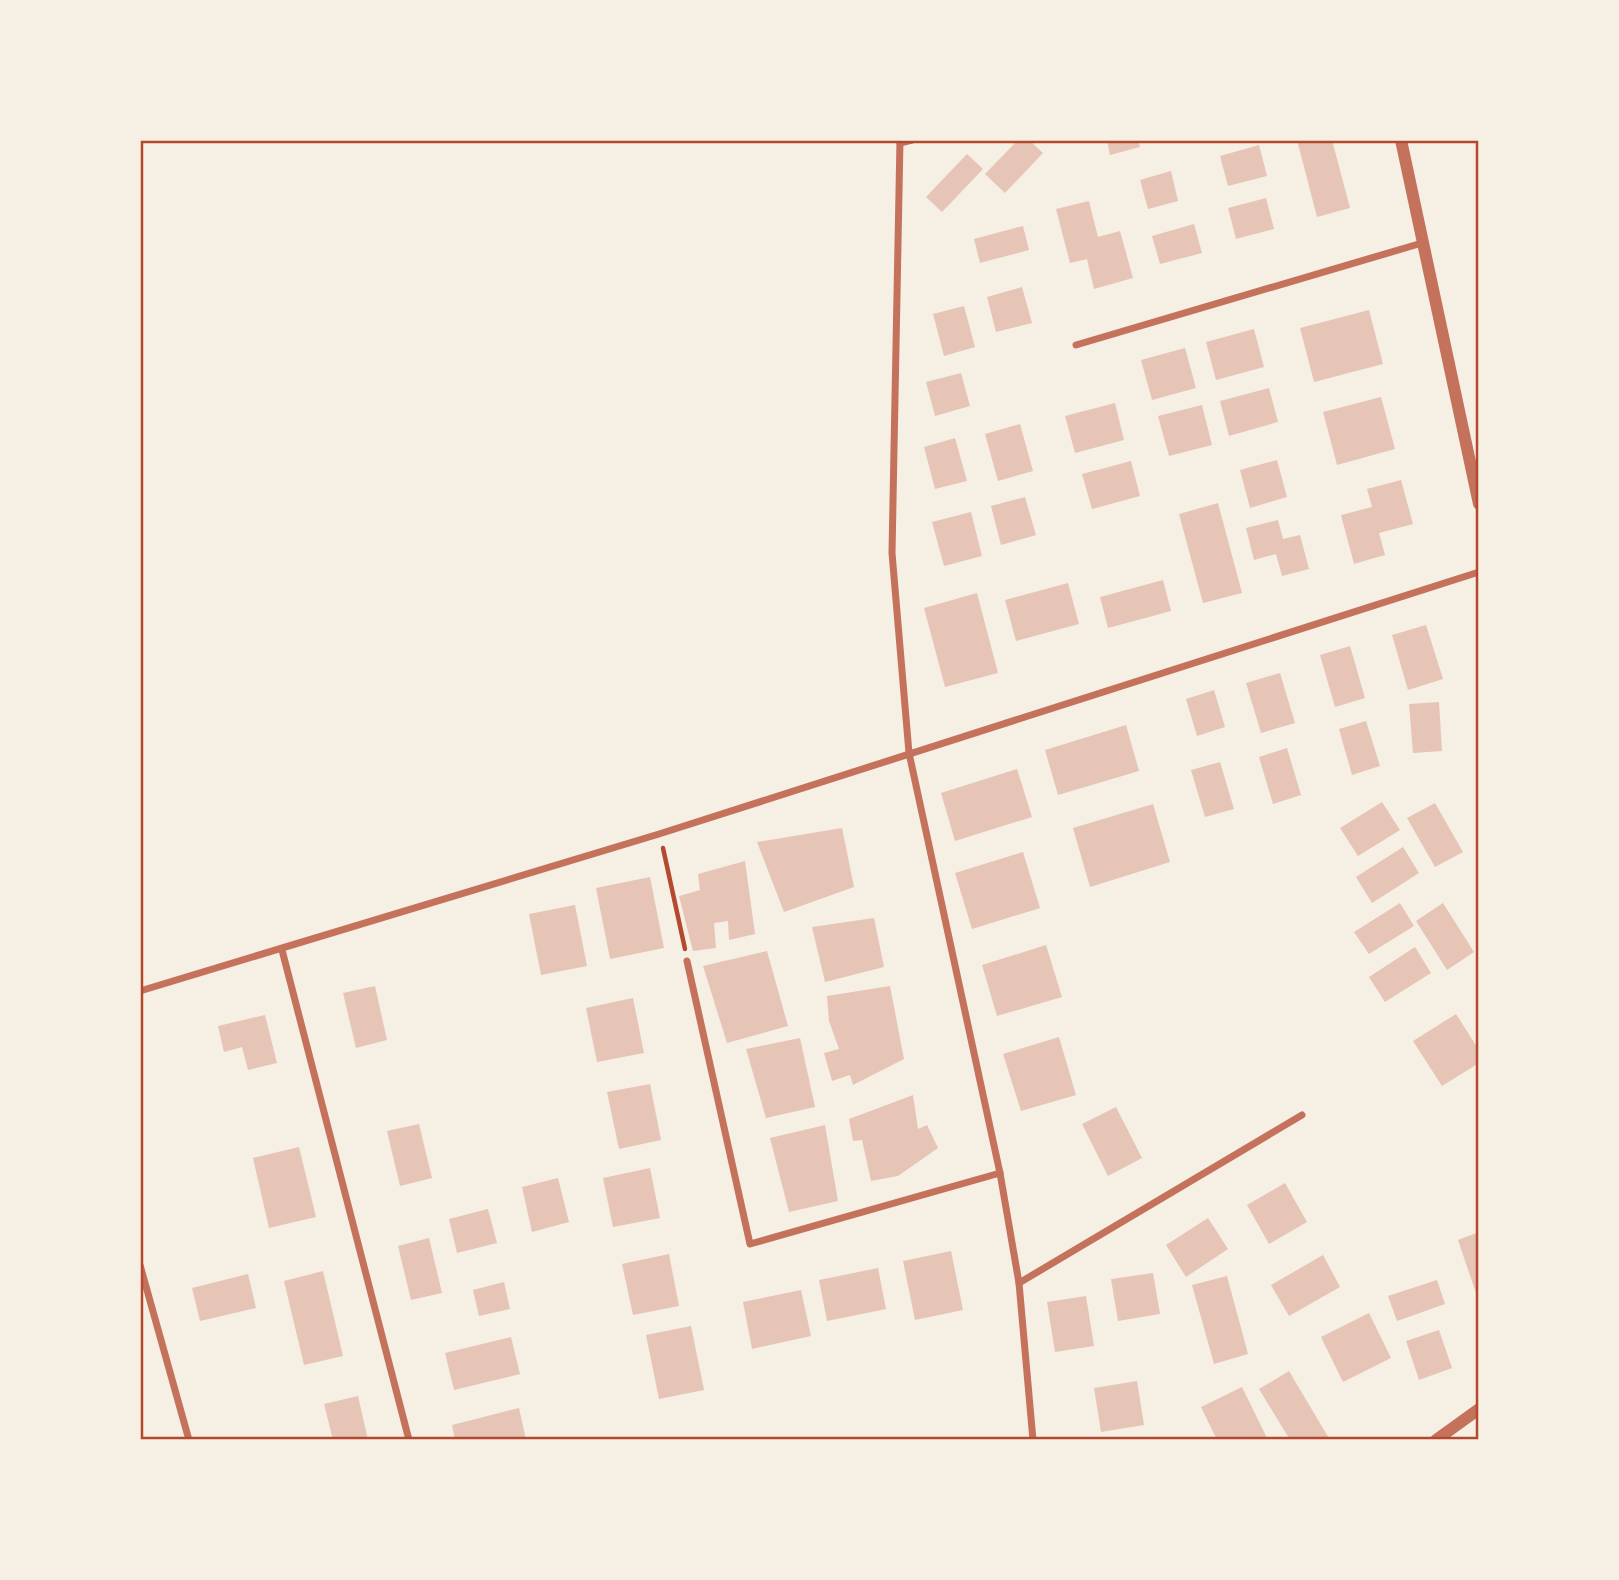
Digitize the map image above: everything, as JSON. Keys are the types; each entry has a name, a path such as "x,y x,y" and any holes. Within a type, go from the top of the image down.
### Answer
{"street":[{"path":"912,140 900,142 892,553 909,754 1000,1173 1019,1283 1033,1440"},
{"path":"1401,140 1479,504"},
{"path":"1076,345 1422,243"},
{"path":"140,991 659,834 1479,572"},
{"path":"282,950 409,1440"},
{"path":"687,961 750,1244 1000,1173"},
{"path":"1019,1283 1302,1115"},
{"path":"140,1265 189,1440"},
{"path":"1436,1440 1479,1409"}],"path":[{"path":"659,834 687,961"}],"building":[{"path":"1018,140 1029,140 1043,153 1005,193 985,174"},
{"path":"1107,140 1138,140 1140,147 1110,155"},
{"path":"1297,140 1332,140 1350,208 1317,217"},
{"path":"1259,145 1267,176 1228,186 1220,156"},
{"path":"967,154 983,169 942,212 926,197"},
{"path":"1171,171 1178,201 1148,209 1140,180"},
{"path":"1266,198 1274,229 1236,239 1228,208"},
{"path":"1089,201 1098,237 1120,231 1133,278 1094,289 1087,259 1070,263 1056,209"},
{"path":"1194,224 1202,253 1160,264 1152,236"},
{"path":"1023,226 1029,250 980,263 974,239"},
{"path":"1022,287 1032,323 996,332 987,297"},
{"path":"964,306 975,347 944,356 933,314"},
{"path":"1369,310 1383,364 1314,382 1300,328"},
{"path":"1254,329 1264,367 1216,380 1206,342"},
{"path":"1185,348 1196,388 1152,400 1141,360"},
{"path":"961,373 970,406 935,416 926,382"},
{"path":"1269,388 1278,422 1229,436 1220,401"},
{"path":"1381,397 1395,449 1337,465 1323,412"},
{"path":"1115,403 1124,440 1075,453 1065,416"},
{"path":"1202,405 1212,445 1169,456 1158,416"},
{"path":"1020,424 1033,471 998,481 985,434"},
{"path":"955,438 967,481 935,489 924,447"},
{"path":"1277,460 1287,497 1250,508 1240,470"},
{"path":"1131,461 1140,496 1092,509 1082,474"},
{"path":"1401,480 1413,524 1379,533 1385,555 1354,564 1341,515 1372,507 1367,489"},
{"path":"1025,497 1036,535 1001,545 991,506"},
{"path":"1218,503 1242,593 1203,603 1179,514"},
{"path":"971,512 982,556 944,566 932,522"},
{"path":"1278,520 1283,539 1300,535 1309,569 1282,576 1276,554 1254,560 1246,528"},
{"path":"1163,580 1171,611 1108,628 1100,597"},
{"path":"1068,583 1079,624 1016,641 1005,600"},
{"path":"977,593 998,673 945,687 924,608"},
{"path":"1426,625 1443,679 1408,690 1392,635"},
{"path":"1350,646 1365,698 1335,707 1320,655"},
{"path":"1280,673 1295,723 1261,733 1246,683"},
{"path":"1214,690 1225,727 1197,736 1186,699"},
{"path":"1439,702 1442,751 1413,753 1409,704"},
{"path":"1366,721 1380,766 1352,775 1339,729"},
{"path":"1126,725 1139,771 1058,795 1045,750"},
{"path":"1287,748 1301,795 1273,804 1259,757"},
{"path":"1220,762 1234,809 1205,817 1191,770"},
{"path":"1017,769 1032,817 955,841 941,793"},
{"path":"1382,802 1400,830 1358,856 1340,828"},
{"path":"1435,803 1463,852 1435,867 1407,818"},
{"path":"1153,804 1170,862 1090,887 1073,828"},
{"path":"842,828 854,887 784,912 757,842"},
{"path":"1403,847 1419,873 1372,903 1356,877"},
{"path":"1023,852 1040,908 972,929 955,873"},
{"path":"745,861 755,934 729,940 728,921 714,923 716,948 693,951 679,896 700,890 698,874"},
{"path":"650,877 664,948 610,959 596,888"},
{"path":"1400,903 1414,926 1369,954 1354,932"},
{"path":"1443,903 1474,952 1447,970 1416,921"},
{"path":"575,905 587,966 541,975 529,914"},
{"path":"874,918 884,967 825,982 812,927"},
{"path":"1046,945 1062,997 997,1016 982,965"},
{"path":"1415,947 1431,973 1385,1002 1369,977"},
{"path":"767,951 788,1026 727,1043 703,966"},
{"path":"375,986 387,1040 356,1048 343,993"},
{"path":"890,986 904,1059 853,1085 850,1075 832,1081 824,1053 839,1049 829,1021 827,996"},
{"path":"633,998 644,1053 597,1062 586,1008"},
{"path":"1456,1014 1479,1050 1479,1063 1442,1086 1413,1041"},
{"path":"265,1015 277,1063 248,1070 242,1047 224,1052 218,1026"},
{"path":"1059,1037 1076,1095 1021,1111 1003,1054"},
{"path":"800,1038 815,1107 766,1118 746,1049"},
{"path":"650,1084 661,1140 619,1149 607,1092"},
{"path":"913,1095 918,1129 927,1125 938,1148 898,1176 871,1181 862,1140 853,1141 849,1119"},
{"path":"1116,1107 1142,1158 1108,1176 1082,1124"},
{"path":"419,1124 432,1178 400,1186 387,1131"},
{"path":"825,1125 838,1201 789,1212 770,1138"},
{"path":"299,1147 316,1217 269,1228 253,1158"},
{"path":"650,1168 660,1218 613,1227 603,1178"},
{"path":"558,1178 569,1222 532,1232 522,1187"},
{"path":"1285,1183 1307,1222 1269,1244 1247,1205"},
{"path":"488,1209 497,1243 457,1253 449,1219"},
{"path":"1208,1218 1228,1249 1186,1277 1166,1245"},
{"path":"1479,1232 1479,1302 1458,1240"},
{"path":"429,1238 442,1293 411,1300 398,1246"},
{"path":"951,1251 963,1310 915,1320 903,1261"},
{"path":"669,1254 679,1306 633,1315 622,1264"},
{"path":"1323,1255 1340,1287 1289,1316 1271,1285"},
{"path":"878,1268 886,1309 827,1321 819,1280"},
{"path":"323,1271 343,1356 304,1365 284,1281"},
{"path":"1153,1273 1160,1314 1118,1321 1111,1279"},
{"path":"248,1274 256,1308 200,1321 192,1288"},
{"path":"1227,1276 1248,1354 1214,1364 1192,1285"},
{"path":"1437,1280 1445,1304 1397,1321 1388,1296"},
{"path":"504,1282 510,1309 479,1316 473,1290"},
{"path":"801,1290 811,1336 752,1349 743,1302"},
{"path":"1086,1296 1094,1346 1055,1352 1047,1302"},
{"path":"1369,1313 1391,1358 1343,1382 1321,1337"},
{"path":"691,1326 704,1390 659,1399 646,1335"},
{"path":"1439,1330 1452,1368 1419,1380 1406,1341"},
{"path":"511,1337 520,1374 454,1390 445,1353"},
{"path":"1289,1371 1330,1440 1290,1440 1259,1389"},
{"path":"1137,1381 1144,1425 1101,1432 1094,1388"},
{"path":"1242,1387 1268,1440 1217,1440 1201,1407"},
{"path":"358,1396 368,1440 333,1440 324,1404"},
{"path":"519,1408 526,1440 455,1440 452,1425"}]}
